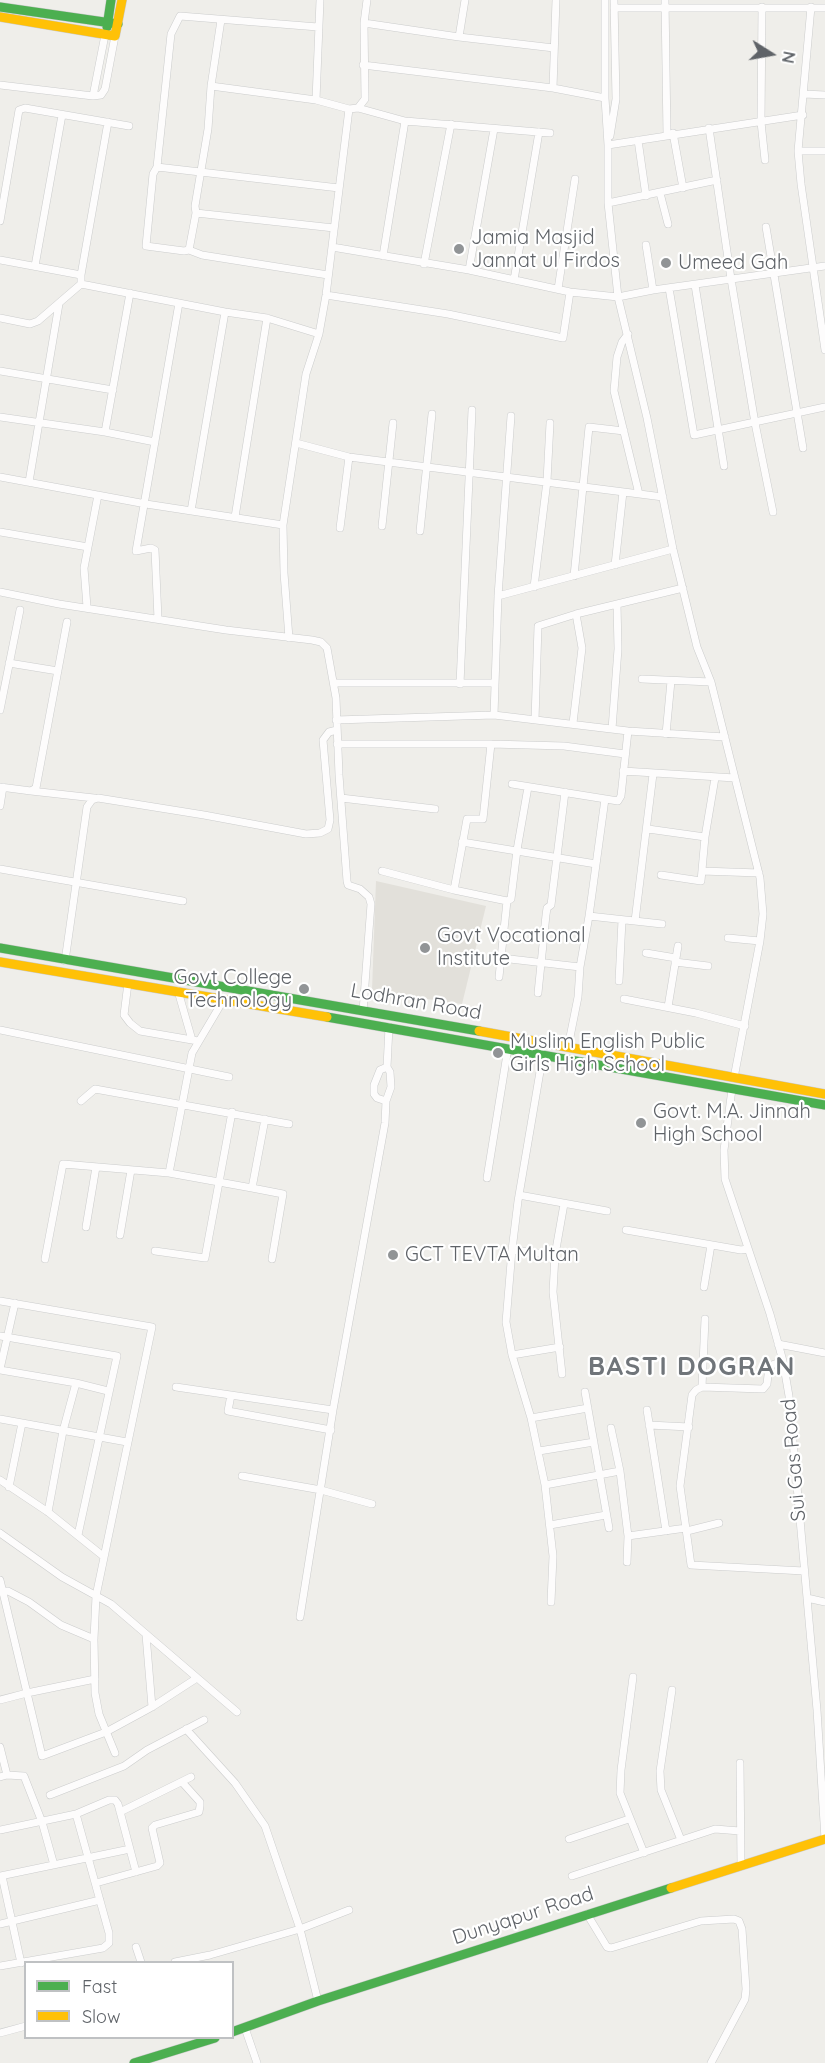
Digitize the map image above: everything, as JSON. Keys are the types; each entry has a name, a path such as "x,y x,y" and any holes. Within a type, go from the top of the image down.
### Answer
{"main road":[{"path":"0,17 110,36 111,0"},
{"path":"112,23 122,0"},
{"path":"0,7 112,23"},
{"name":"Lodhran Road","path":"0,948 825,1094"},
{"name":"Lodhran Road","path":"0,962 543,1054 825,1105"},
{"name":"Dunyapur Road","path":"234,2031 318,2001 825,1839"},
{"path":"134,2063 208,2039"}],"street":[{"path":"316,100 320,0"},
{"path":"358,108 365,99 363,65 367,0"},
{"path":"459,37 465,0"},
{"path":"553,88 555,0"},
{"path":"605,0 608,202 618,297 628,334 682,588 697,647 711,682 759,873 763,914 760,941 734,1078"},
{"path":"608,144 615,99 614,4 762,7 818,5 798,151 825,350"},
{"path":"665,4 670,134 683,188"},
{"path":"762,7 761,122 765,160"},
{"path":"318,27 180,16 171,34 146,246 189,250 202,255 328,275"},
{"path":"189,250 208,129 211,86 221,20"},
{"path":"364,23 554,48"},
{"path":"605,29 614,29"},
{"path":"0,85 101,95 105,89 110,36"},
{"path":"363,65 553,88 605,98"},
{"path":"211,86 316,100 349,109 358,108 405,121 550,133"},
{"path":"804,94 825,94"},
{"path":"0,221 19,110 25,108 129,126"},
{"path":"290,638 284,573 283,525 306,374 319,334 326,295 349,109"},
{"path":"35,266 62,115"},
{"path":"608,144 803,115"},
{"path":"383,256 405,121"},
{"path":"0,318 30,324 38,321 81,284 108,122"},
{"path":"424,264 451,124"},
{"path":"710,128 731,279 755,423 773,512"},
{"path":"469,270 494,129"},
{"path":"514,280 539,132"},
{"path":"638,140 646,196"},
{"path":"798,151 825,151"},
{"path":"157,167 339,188"},
{"path":"558,289 575,179"},
{"path":"608,202 717,180"},
{"path":"660,193 668,224"},
{"path":"196,213 334,228"},
{"path":"765,227 803,448"},
{"path":"646,245 653,290"},
{"path":"332,247 469,270 570,292 618,297 825,266"},
{"path":"0,260 81,275"},
{"path":"81,284 267,318 319,334"},
{"path":"695,285 724,466"},
{"path":"669,288 695,436 825,407"},
{"path":"326,295 448,314 563,338 570,292"},
{"path":"105,432 130,293"},
{"path":"158,619 155,550 151,548 136,551 179,303"},
{"path":"29,482 59,304"},
{"path":"191,511 225,312"},
{"path":"235,517 267,318"},
{"path":"628,334 622,342 617,357 614,391 639,494"},
{"path":"0,371 113,390"},
{"path":"460,684 472,410"},
{"path":"420,531 432,414"},
{"path":"494,715 498,596 511,416"},
{"path":"0,417 105,432 154,442"},
{"path":"381,526 393,423"},
{"path":"534,586 550,423"},
{"path":"574,576 589,427 624,431"},
{"path":"296,443 349,457 389,460 663,497"},
{"path":"340,528 349,457"},
{"path":"0,477 145,504 283,525"},
{"path":"615,565 622,492"},
{"path":"87,607 84,568 98,495"},
{"path":"0,532 88,547"},
{"path":"498,596 673,549"},
{"path":"535,720 538,626 576,614 682,588"},
{"path":"0,592 59,604 312,640 321,642 327,648 334,682 348,885 360,889 369,897 371,904 363,1011"},
{"path":"612,729 618,649 617,604"},
{"path":"0,710 20,610"},
{"path":"573,723 582,648 576,614"},
{"path":"31,791 36,788 67,622"},
{"path":"9,663 58,671"},
{"path":"642,679 711,682"},
{"path":"666,734 671,681"},
{"path":"334,682 495,683"},
{"path":"336,720 494,715 628,731 725,737"},
{"path":"0,806 2,787 204,814 306,834 320,833 328,829 330,820 323,740 328,732 336,730"},
{"path":"512,784 619,801 628,731"},
{"path":"337,744 564,746 625,754"},
{"path":"454,890 466,819 482,820 484,817 491,744"},
{"path":"623,771 735,778"},
{"path":"635,921 653,774"},
{"path":"661,875 701,881 705,837 715,778"},
{"path":"499,977 507,901 511,899 528,787"},
{"path":"538,993 546,915 547,908 551,905 565,792"},
{"path":"65,961 87,807 88,803 97,798"},
{"path":"341,798 435,809"},
{"path":"568,1047 578,997 580,967 590,916 605,799"},
{"path":"648,829 705,837"},
{"path":"462,842 596,864"},
{"path":"0,870 183,901"},
{"path":"382,871 507,901"},
{"path":"702,871 759,873"},
{"path":"590,916 663,924"},
{"path":"619,981 622,920"},
{"path":"728,938 760,941"},
{"path":"668,1007 678,946"},
{"path":"646,953 708,966"},
{"path":"501,958 580,967"},
{"path":"128,983 124,1015 130,1023 140,1030 195,1041"},
{"path":"178,992 195,1041"},
{"path":"169,1173 195,1041 224,999"},
{"path":"624,999 745,1026"},
{"path":"300,1617 333,1410 385,1123 386,1101 391,1087 390,1072 387,1067 389,1028"},
{"path":"0,1030 229,1077"},
{"path":"487,1178 508,1048"},
{"path":"543,1054 519,1195 506,1322 512,1355 539,1451 545,1485 553,1556 551,1602"},
{"path":"386,1101 377,1098 374,1094 374,1084 380,1070 387,1067"},
{"path":"81,1101 95,1089 289,1124"},
{"name":"Sui Gas Road","path":"732,1089 723,1166 725,1179 778,1344 789,1395 817,1710 825,1839"},
{"path":"155,1251 205,1258 232,1112"},
{"path":"252,1188 265,1119"},
{"path":"45,1259 63,1164 169,1173 283,1194 272,1259"},
{"path":"86,1227 96,1167"},
{"path":"120,1235 131,1170"},
{"path":"519,1195 607,1211"},
{"path":"562,1374 553,1292 555,1256 564,1204"},
{"path":"626,1230 741,1250 747,1249"},
{"path":"704,1287 711,1245"},
{"path":"512,1250 555,1256"},
{"path":"0,1300 152,1327 96,1596 95,1679 99,1714 115,1754"},
{"path":"15,1303 4,1337 0,1369 108,1391"},
{"path":"702,1387 705,1319"},
{"path":"4,1337 117,1356 78,1535"},
{"path":"778,1344 825,1353"},
{"path":"512,1355 560,1347"},
{"path":"783,1361 769,1366 767,1384 763,1389 702,1387 696,1389 692,1395 680,1486 691,1565 804,1571"},
{"path":"48,1512 63,1431 76,1383"},
{"path":"176,1387 333,1410"},
{"path":"585,1392 609,1528"},
{"path":"231,1395 228,1412 331,1430"},
{"path":"531,1418 588,1408"},
{"path":"648,1410 666,1531"},
{"path":"0,1419 127,1442"},
{"path":"9,1487 22,1423"},
{"path":"649,1425 689,1427"},
{"path":"611,1428 620,1471 628,1536 627,1562"},
{"path":"539,1451 594,1442"},
{"path":"545,1485 620,1471"},
{"path":"242,1476 321,1490 372,1504"},
{"path":"0,1480 48,1512 103,1556"},
{"path":"550,1525 606,1515"},
{"path":"628,1536 719,1523"},
{"path":"0,1533 62,1577 111,1604 237,1712"},
{"path":"0,1580 1,1592 42,1755 106,1732 152,1707 197,1678"},
{"path":"1,1592 8,1591 61,1625 94,1639"},
{"path":"807,1598 825,1602"},
{"path":"147,1635 152,1707"},
{"path":"633,1677 620,1793 644,1852"},
{"path":"0,1700 95,1679"},
{"path":"672,1690 660,1771 662,1790 681,1840"},
{"path":"50,1795 124,1766 147,1750 204,1720"},
{"path":"186,1729 235,1784 265,1826 300,1929 318,2001"},
{"path":"0,1747 4,1776 24,1776 42,1822 54,1865"},
{"path":"740,1762 741,1866"},
{"path":"120,1812 191,1777"},
{"path":"96,1883 157,1866 160,1863 161,1859 152,1828 155,1825 199,1812 200,1802 182,1782"},
{"path":"0,1830 76,1815 109,1800 115,1800 136,1872"},
{"path":"32,1961 103,1948 109,1943 110,1933 76,1815"},
{"path":"569,1839 629,1819"},
{"path":"572,1876 715,1829 741,1831"},
{"path":"21,1963 1,1876 130,1849"},
{"path":"0,1924 100,1900"},
{"path":"180,1961 210,1955 300,1929 349,1910"},
{"path":"587,1914 607,1947 610,1948 701,1921 734,1919 739,1921 742,1929 745,1999 711,2063"},
{"path":"136,1947 141,1961"},
{"path":"0,1966 24,1962"},
{"path":"0,2033 24,2027"},
{"path":"245,2028 257,2063"}],"shaded area":[{"name":"Govt Vocational Institute","path":"376,881 486,906 462,1004 372,991"}],"traffic: fast":[{"path":"107,27 111,0"},
{"path":"0,7 118,24"},
{"path":"0,948 479,1031"},
{"path":"327,1017 825,1105"},
{"path":"234,2031 318,2001 671,1888"},
{"path":"134,2063 212,2039"}],"traffic: slow":[{"path":"0,17 115,36 122,0"},
{"path":"0,962 327,1017"},
{"path":"479,1031 825,1094"},
{"path":"671,1888 825,1839"}],"place":[{"name":"Jamia Masjid Jannat ul Firdos","path":"459,249"},
{"name":"Umeed Gah","path":"666,263"},
{"name":"Govt Vocational Institute","path":"425,948"},
{"name":"Govt College Technology","path":"304,989"},
{"name":"Muslim English Public Girls High School","path":"498,1053"},
{"name":"Govt. M.A. Jinnah High School","path":"641,1123"},
{"name":"GCT TEVTA Multan","path":"393,1255"}],"district":[{"name":"BASTI DOGRAN","path":"692,1367"}]}
